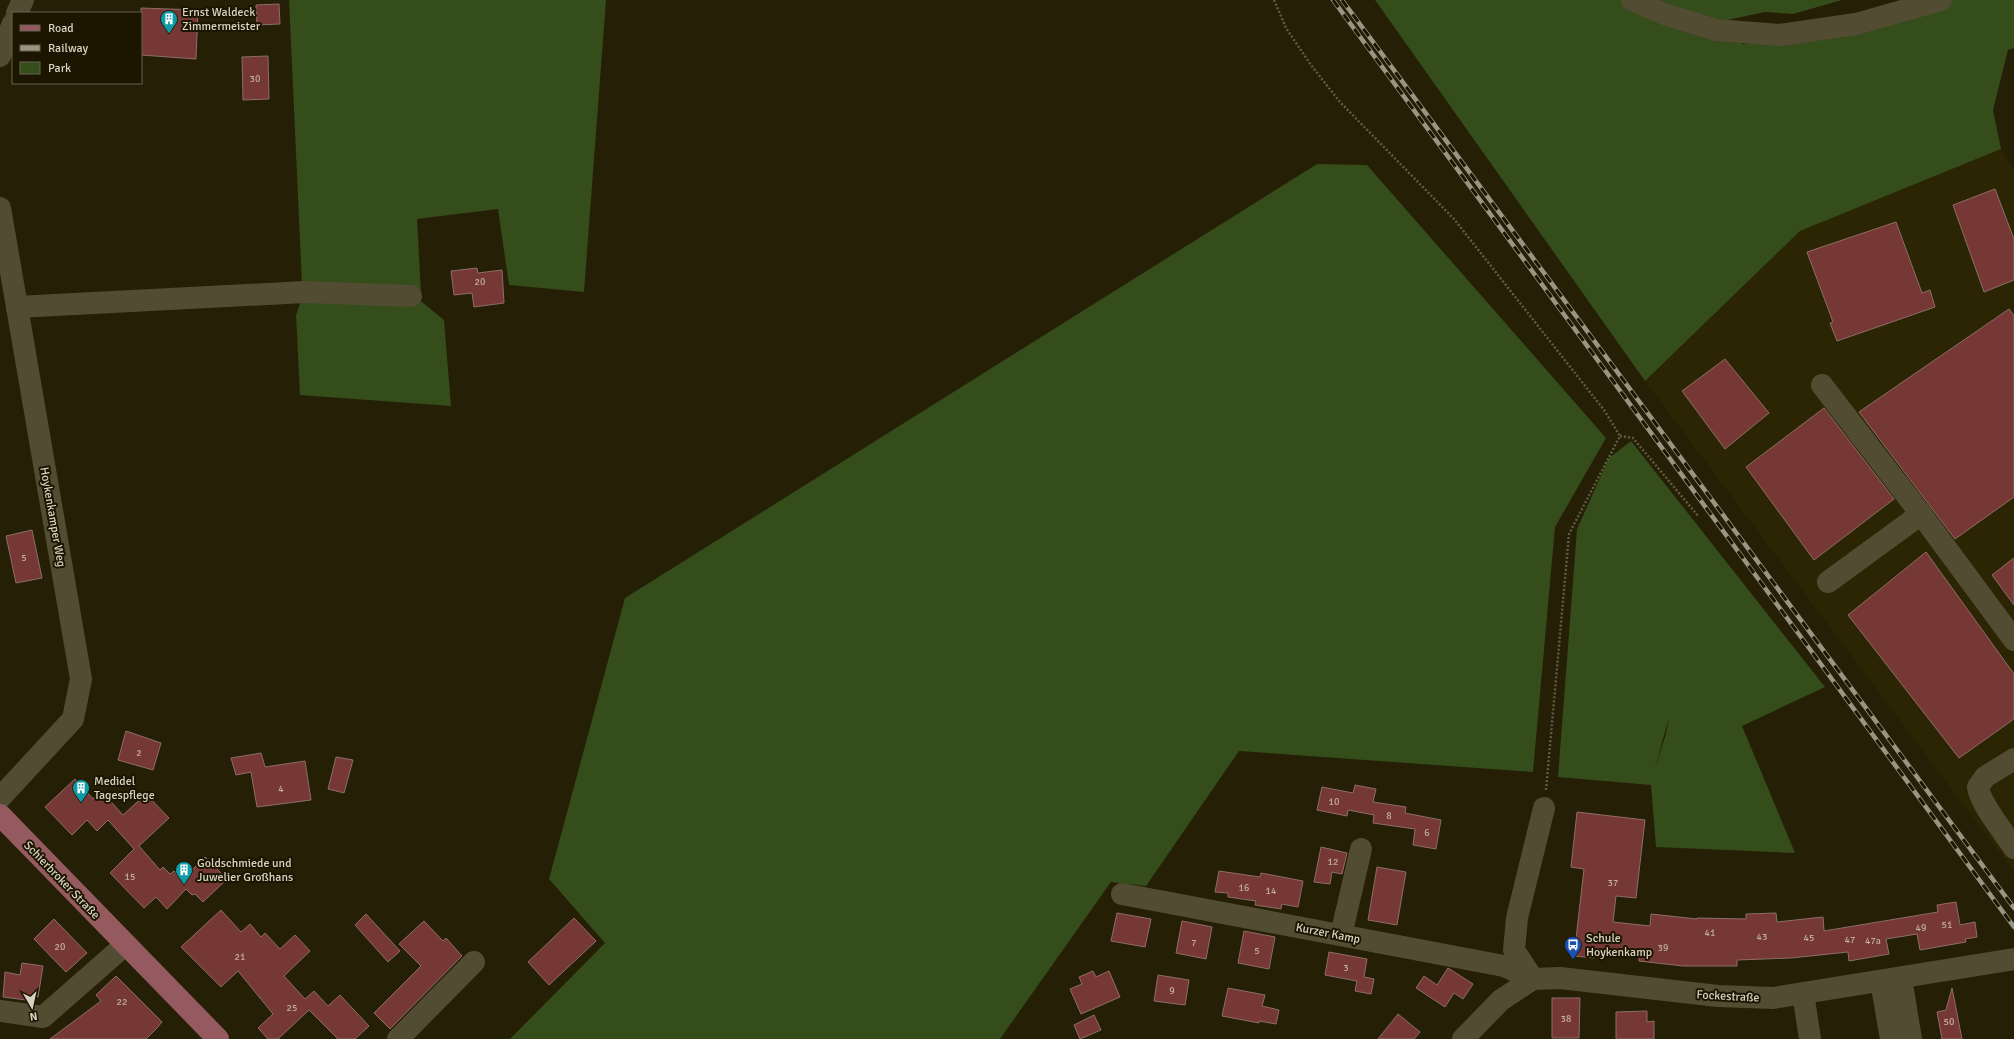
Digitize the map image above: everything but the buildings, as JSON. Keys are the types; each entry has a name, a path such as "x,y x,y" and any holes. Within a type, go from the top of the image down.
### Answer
{"main road":[{"name":"Schierbroker Straße","path":"0,815 218,1039"}],"street":[{"path":"17,12 23,0"},
{"path":"1632,0 1664,14 1716,30 1780,35 1856,24 1941,0"},
{"path":"0,56 12,26"},
{"name":"Hoykenkamper Weg","path":"0,208 81,679 72,719 0,798"},
{"path":"17,307 305,292 411,296"},
{"path":"1822,385 1921,514 2014,640"},
{"path":"1828,582 1921,514"},
{"path":"2014,759 1985,777 1978,787 1983,801 2014,848"},
{"path":"1463,1039 1501,1000 1533,979 1514,950 1517,918 1544,808"},
{"path":"1341,935 1361,849"},
{"name":"Kurzer Kamp","path":"1122,894 1504,966 1533,979"},
{"path":"0,1011 43,1017 125,945"},
{"name":"Fockestraße","path":"1533,979 1560,978 1718,996 1774,998 2014,959"},
{"path":"398,1039 474,962"},
{"path":"1890,1039 1891,979"},
{"path":"1891,979 1911,1039"},
{"path":"1803,993 1810,1039"}],"path":[{"path":"1274,0 1286,28 1311,65 1340,102 1454,219 1604,410 1620,436 1633,438 1699,517"},
{"path":"1544,808 1569,534 1620,436"}],"shaded area":[{"path":"2001,149 2014,170 2014,872 1645,381 1800,231"}],"green space":[{"path":"289,0 606,0 584,292 509,285 498,209 417,219 421,293 375,288 302,285"},
{"path":"1375,0 1842,0 1793,14 1765,12 1723,21 1745,35 1742,44 1872,29 1949,0 2014,0 2014,48 2008,50 1993,110 2001,149 1800,231 1645,381"},
{"path":"1317,164 1367,165 1606,438 1555,527 1533,772 1239,751 1146,886 1111,882 1000,1039 510,1039 605,943 549,879 625,598"},
{"path":"302,298 422,302 444,320 451,406 300,395 296,315"},
{"path":"1631,441 1825,687 1742,726 1795,853 1656,847 1651,785 1558,777 1577,529 1609,458","holes":["1669,718 1666,734 1655,768"]}],"railway":[{"path":"1333,0 2014,927"},
{"path":"1342,0 2014,908"}],"place":[{"name":"Ernst Waldeck Zimmermeister","path":"169,34"},
{"name":"Medidel Tagespflege","path":"81,803"},
{"name":"Goldschmiede und Juwelier Großhans","path":"184,885"},
{"name":"Schule Hoykenkamp","path":"1573,960"}]}
